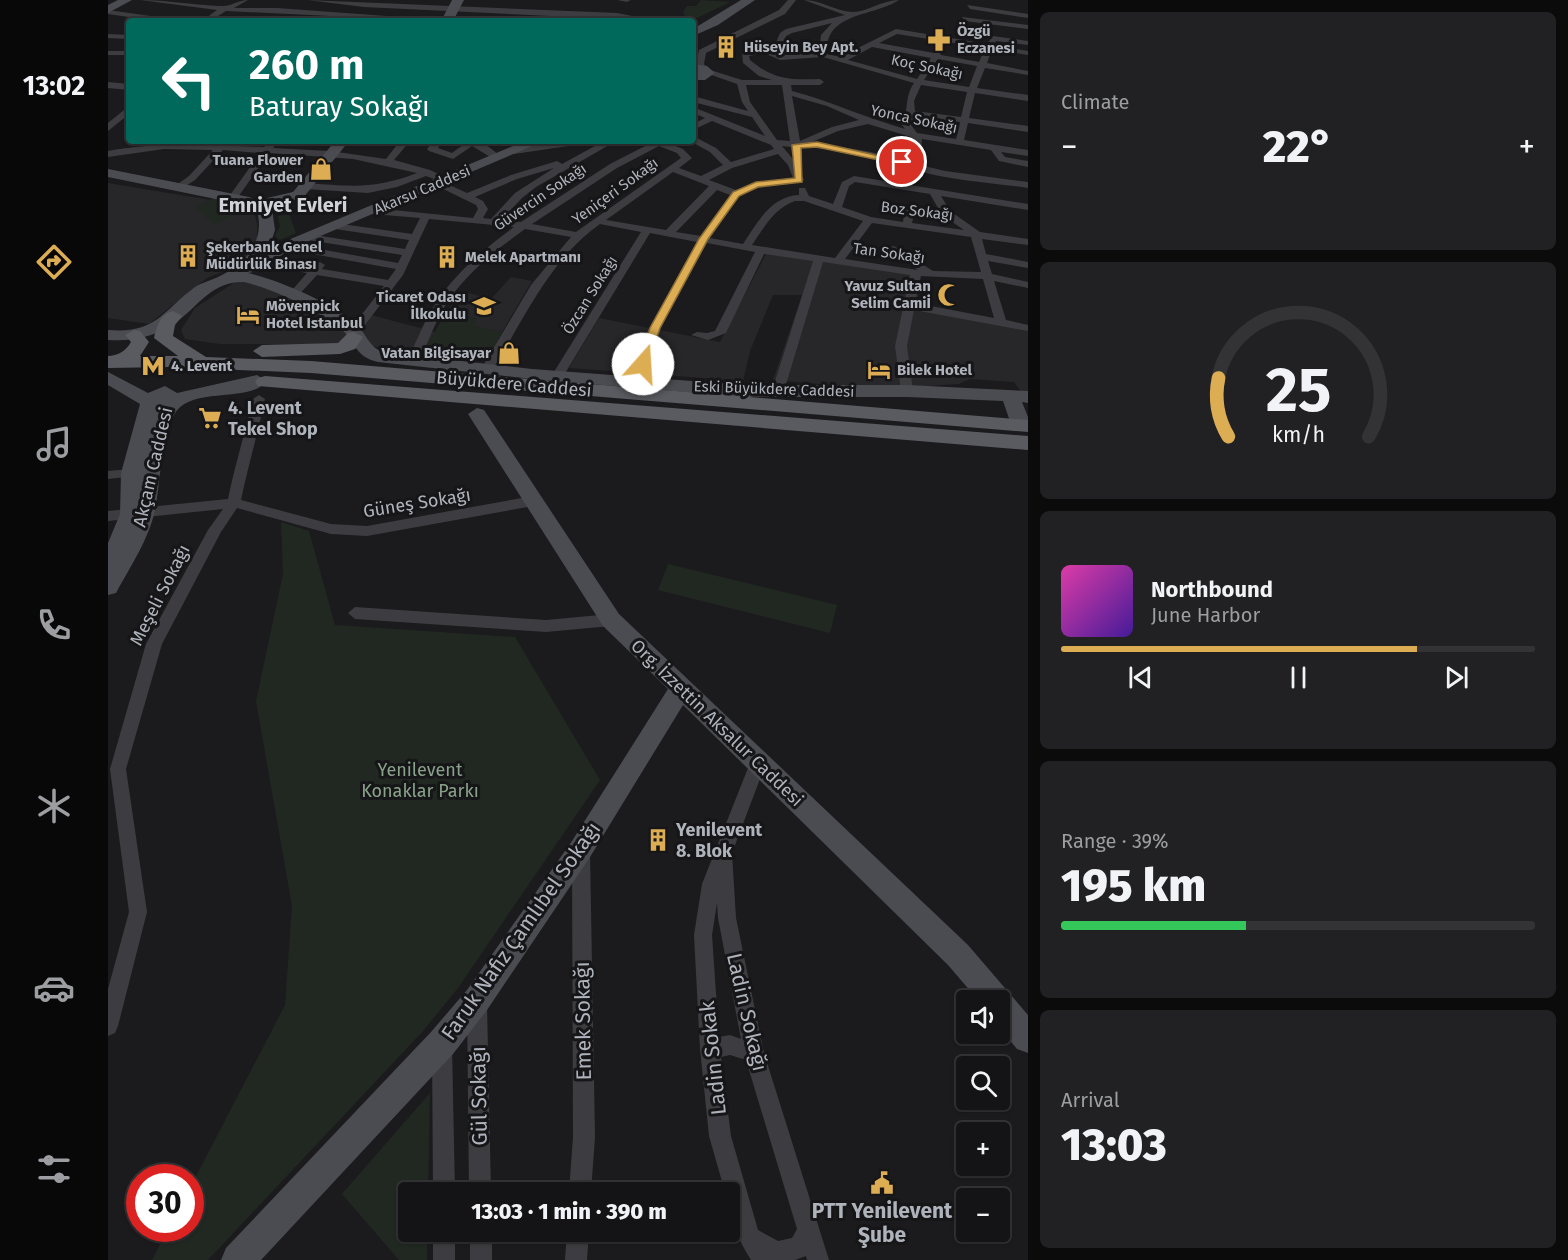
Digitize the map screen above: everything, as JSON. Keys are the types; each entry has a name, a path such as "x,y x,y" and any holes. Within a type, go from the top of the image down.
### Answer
{"main road":[{"path":"108,11 126,0"},
{"path":"696,19 733,0"},
{"path":"696,32 714,23 746,0"},
{"path":"449,18 456,4"},
{"path":"264,208 272,201 298,195 339,144"},
{"name":"Akarsu Caddesi","path":"165,326 193,296 227,279 257,260 285,246 373,211 436,179 527,144"},
{"path":"108,173 249,201 264,208 270,223 266,240 257,260"},
{"path":"108,179 178,188"},
{"path":"266,240 275,245 285,246"},
{"name":"Akarsu Caddesi","path":"252,279 257,260"},
{"path":"227,279 238,277 252,279"},
{"name":"Eski Büyükdere Caddesi","path":"252,279 318,308 354,335 364,351 378,357 636,382 778,391 907,391 1019,397"},
{"path":"108,320 165,326 201,362 270,350 340,348 348,345 354,335"},
{"path":"108,335 139,334 165,326"},
{"path":"108,327 139,334"},
{"path":"139,334 138,346 111,370 159,406 190,394 230,389 258,390"},
{"name":"Büyükdere Caddesi","path":"111,370 201,362 363,371 1026,429"},
{"name":"Büyükdere Caddesi","path":"111,370 258,390 928,436 1026,429"},
{"path":"1019,397 1026,429"},
{"name":"Akçam Caddesi","path":"108,587 128,555 137,512 140,472 159,406"},
{"name":"Org. İzzettin Aksalur Caddesi","path":"477,414 611,620 958,955 988,990"},
{"path":"928,436 968,449 1028,454"},
{"name":"Akçam Caddesi","path":"108,569 137,512"},
{"name":"Faruk Nafiz Çamlıbel Sokağı","path":"237,1260 442,1043 477,1000 581,849 681,688"},
{"name":"Org. İzzettin Aksalur Caddesi","path":"1010,1016 1028,1038"}],"street":[{"path":"144,0 251,12 277,10 364,18"},
{"path":"210,18 223,9 244,0"},
{"path":"249,0 277,10"},
{"path":"310,0 425,6 456,4 638,18"},
{"path":"621,0 627,0 628,16"},
{"path":"792,0 782,12 702,52 698,72 739,82 786,87 820,82"},
{"path":"808,0 850,16"},
{"path":"868,121 786,87 762,74 746,61 747,53 780,45 783,34 789,31 850,16 895,0"},
{"path":"989,21 994,0"},
{"path":"375,18 394,3"},
{"path":"415,18 425,6"},
{"path":"970,7 1028,16"},
{"path":"108,11 153,18"},
{"path":"300,18 304,12"},
{"path":"764,50 780,58 823,55 821,40 824,33 850,16"},
{"path":"965,19 1028,27"},
{"path":"840,60 896,31 1028,53"},
{"path":"108,36 126,37"},
{"path":"959,143 972,90 993,38 1028,43"},
{"path":"915,166 918,152 915,135 906,125 911,113 910,101 918,82 949,39"},
{"path":"870,44 934,58 1028,73"},
{"path":"108,53 126,53"},
{"name":"Koç Sokağı","path":"823,55 918,82 1028,98"},
{"path":"119,86 126,80"},
{"path":"739,82 754,116 792,164 805,198 792,200 772,210 746,247"},
{"path":"108,85 126,87"},
{"path":"786,87 797,145 799,180"},
{"path":"696,100 754,116"},
{"path":"696,111 777,147"},
{"path":"108,128 126,113"},
{"path":"911,113 1028,129"},
{"path":"696,126 713,117"},
{"name":"Yonca Sokağı","path":"797,145 835,129 868,121 915,135 1028,153"},
{"path":"111,153 126,141"},
{"path":"696,141 713,150 729,166"},
{"path":"233,198 270,144"},
{"path":"388,161 402,144"},
{"path":"436,144 432,149 453,156 469,144"},
{"path":"477,144 495,156"},
{"path":"514,151 562,144"},
{"path":"494,222 510,202 532,185 605,144"},
{"name":"Güvercin Sokağı","path":"412,361 447,294 487,253 520,225 614,166 655,144"},
{"name":"Yeniçeri Sokağı","path":"487,369 536,285 578,235 685,160 687,155 663,144"},
{"path":"111,153 165,147 220,148 238,145 267,150 331,154 388,161 436,179 469,196 483,206 477,220"},
{"path":"701,180 777,147 817,145 961,177 1028,185"},
{"path":"178,188 192,178 220,148"},
{"path":"995,149 1002,159 1028,164"},
{"path":"469,196 514,177 548,166 566,164"},
{"path":"672,168 736,194"},
{"path":"514,177 532,185"},
{"path":"305,186 368,190 436,179"},
{"path":"836,209 845,184 850,179 1028,207"},
{"path":"636,382 655,328 704,239 736,194 756,185 799,180"},
{"path":"670,232 715,186"},
{"path":"934,192 946,213 975,233 984,257 1000,323"},
{"name":"Boz Sokağı","path":"805,198 869,220 1028,242"},
{"path":"905,210 909,215 907,225"},
{"path":"373,211 520,225 578,235"},
{"path":"354,335 402,267 426,216"},
{"path":"838,261 869,220"},
{"name":"Tan Sokağı","path":"597,221 670,232 761,250 916,273 988,276 1028,285"},
{"path":"335,225 417,238"},
{"name":"Özcan Sokağı","path":"558,375 647,230"},
{"path":"308,237 410,253"},
{"path":"285,246 402,267"},
{"path":"894,249 930,273"},
{"path":"697,335 708,337 720,333 761,250"},
{"path":"292,296 330,254"},
{"path":"984,257 1028,265"},
{"path":"778,391 819,258"},
{"path":"257,260 391,284"},
{"path":"907,391 901,346 916,273"},
{"path":"911,306 1028,328"},
{"name":"Meşeli Sokağı","path":"108,1026 138,912 113,770 154,644 215,530 234,503 258,390"},
{"path":"108,475 140,472"},
{"name":"Güneş Sokağı","path":"108,516 234,503 331,529 367,531 533,501"},
{"path":"356,613 546,626 611,620"},
{"name":"Ladin Sokağı","path":"758,762 724,850 727,918 754,1053 818,1260"},
{"name":"Emek Sokağı","path":"581,849 584,1137 581,1182"},
{"name":"Ladin Sokak","path":"724,850 711,884 703,935 710,1049 720,1136 749,1238 765,1260"},
{"name":"Gül Sokağı","path":"477,1000 480,1182"},
{"path":"442,1043 444,1182"},
{"path":"710,1049 730,1045 754,1053"},
{"path":"749,1238 777,1252 799,1248 809,1230"},
{"path":"444,1242 444,1260"},
{"path":"481,1242 481,1260"},
{"path":"576,1260 577,1242"}],"shaded area":[{"path":"108,183 253,207 257,224 257,246 237,266 207,278 149,324 108,318"},
{"path":"766,254 920,275 917,305 1028,325 1028,393 1022,393 1014,382 970,379 959,384 879,389 773,380 802,295 773,295 750,351 743,381 569,368 599,318 720,342"},
{"path":"255,269 250,275 352,328 371,315 435,332 424,351 344,344 220,344 185,339 181,330 195,308"},
{"name":"Ticaret Odası İlkokulu","path":"511,277 532,281 502,332 472,326 477,319 446,313 461,291 491,299"}],"green space":[{"path":"701,0 730,2 697,18 686,18 683,12 687,6 696,6"},
{"path":"214,198 248,204 250,207 213,225 195,207"},
{"path":"289,214 296,233 280,240 275,236 280,226 278,216"},
{"path":"446,313 477,319 473,326 502,332 487,359 424,351"},
{"name":"Yenilevent Konaklar Parkı","path":"281,522 309,531 335,625 515,637 600,780 458,988 423,1031 208,1260 152,1260 161,1242 204,1242 202,1164 285,1005 292,906 256,701 283,574"},
{"path":"668,564 837,605 830,633 658,590"},
{"path":"430,1093 428,1182 398,1182 398,1242 427,1242 427,1260 399,1260 342,1194"}],"place":[{"name":"Özgü Eczanesi","path":"939,40"},
{"name":"Hüseyin Bey Apt.","path":"726,47"},
{"name":"Tuana Flower Garden","path":"321,169"},
{"name":"Şekerbank Genel Müdürlük Binası","path":"188,256"},
{"name":"Melek Apartmanı","path":"447,257"},
{"name":"Yavuz Sultan Selim Camiİ","path":"949,295"},
{"name":"Ticaret Odası İlkokulu","path":"484,306"},
{"name":"Mövenpick Hotel Istanbul","path":"248,315"},
{"name":"Vatan Bilgisayar","path":"509,353"},
{"name":"4. Levent","path":"153,366"},
{"name":"Bilek Hotel","path":"879,370"},
{"name":"4. Levent Tekel Shop","path":"210,418"},
{"name":"Yenilevent 8. Blok","path":"658,840"},
{"name":"PTT Yenilevent Şube","path":"882,1183"}],"district":[{"name":"Emniyet Evleri","path":"283,205"}],"route":[{"path":"643,364 655,328 704,239 736,194 756,185 778,180 799,180 797,145 817,145 902,162"}]}
